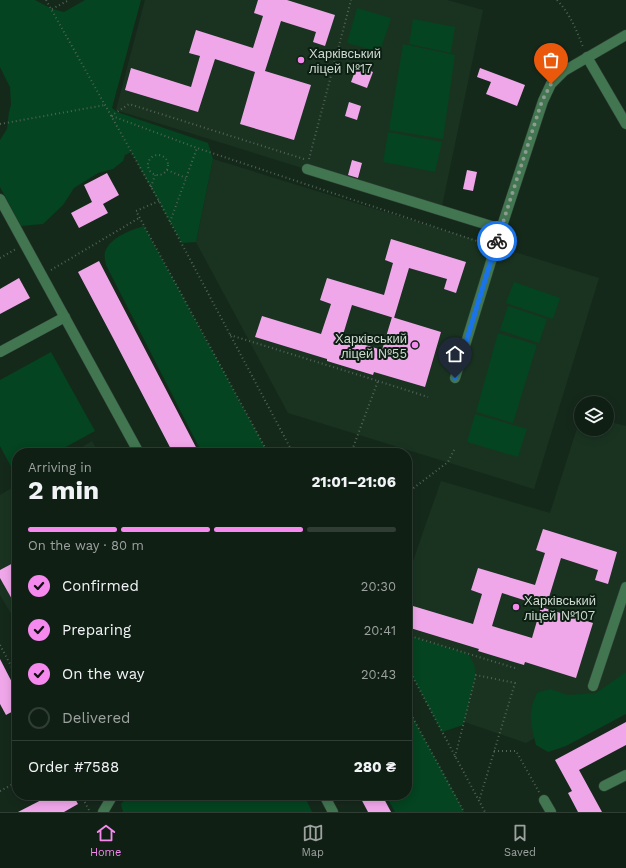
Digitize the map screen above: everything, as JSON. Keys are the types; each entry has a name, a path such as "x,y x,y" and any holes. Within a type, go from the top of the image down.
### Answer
{"lane":[{"path":"455,378 500,229 542,101 551,84 564,71 626,35"},
{"path":"587,57 626,124"},
{"path":"308,165 500,229"},
{"path":"0,199 137,448"},
{"path":"0,352 65,317"},
{"path":"593,686 626,587"},
{"path":"604,786 626,775"},
{"path":"103,812 111,800"},
{"path":"327,800 333,812"},
{"path":"544,800 551,812"}],"path":[{"path":"46,0 151,186 290,448"},
{"path":"52,10 69,0"},
{"path":"111,116 129,104 308,165 351,0"},
{"path":"557,0 565,9 575,25 587,57"},
{"path":"0,124 105,105"},
{"path":"111,116 197,148 495,247"},
{"path":"170,222 197,148"},
{"path":"155,155 162,155 168,163 167,170 161,175 154,175 149,171 147,164 150,158 155,155"},
{"path":"167,170 186,178"},
{"path":"151,186 154,175"},
{"path":"159,201 136,211 265,448"},
{"path":"42,275 140,218"},
{"path":"0,258 24,244"},
{"path":"230,335 428,397"},
{"path":"354,448 378,381"},
{"path":"412,489 448,462 455,448"},
{"path":"412,637 518,669"},
{"path":"0,646 12,668"},
{"path":"412,675 485,812"},
{"path":"455,757 476,675 515,683 479,801"},
{"path":"412,716 464,812"},
{"path":"494,751 516,751 544,800"},
{"path":"0,791 12,785"},
{"path":"84,800 90,812"}],"shaded area":[{"name":"Харківський ліцей №17","path":"145,0 447,0 483,10 441,211 116,110"},
{"name":"Харківський ліцей №55","path":"213,159 599,278 534,489 412,451 412,448 401,448 288,413 196,242"},
{"name":"Харківський ліцей №107","path":"614,423 626,426 626,686 526,743 456,719 412,644 412,564 441,481 550,513 575,436 614,436"},
{"path":"92,441 96,448 80,448"},
{"path":"12,488 12,615 0,595 0,495"}],"green space":[{"path":"0,0 35,0 52,9 64,12 85,0 141,0 112,108 117,112 208,143 213,159 196,242 182,243 131,152 125,155 123,161 113,169 98,173 74,188 63,205 43,224 21,226 0,187 0,140 7,129 11,105 10,87 0,67"},
{"path":"357,8 391,18 380,52 347,43"},
{"path":"413,19 455,27 451,53 409,44"},
{"path":"403,44 455,55 443,139 389,130"},
{"path":"388,132 442,142 435,172 383,162"},
{"path":"144,226 265,448 199,448 106,265 105,252 111,242"},
{"path":"514,282 560,298 553,319 506,303"},
{"path":"508,306 547,319 539,343 500,330"},
{"path":"498,333 537,345 513,423 476,412"},
{"path":"51,352 95,431 64,448 12,448 12,468 0,446 0,380"},
{"path":"475,414 527,429 518,457 467,442"},
{"path":"412,637 468,654 474,664 476,675 463,725 442,732 412,675"},
{"path":"626,672 626,714 566,746 548,752 536,745 531,725 531,713 537,693 550,689 568,695 596,693"},
{"path":"412,716 464,812 395,812 389,800 412,800"},
{"path":"125,800 306,800 312,812 123,812 121,804"}],"building":[{"path":"258,0 287,0 335,15 325,46 313,42 316,32 281,21 265,71 311,85 294,140 240,124 255,72 215,59 198,112 125,90 131,68 191,87 200,56 189,53 196,30 253,48 263,16 254,13"},
{"path":"357,66 373,72 367,88 351,82"},
{"path":"480,68 525,85 517,106 486,94 491,82 477,77"},
{"path":"349,102 361,106 357,120 345,116"},
{"path":"352,160 362,163 358,178 348,175"},
{"path":"467,170 477,172 473,191 463,189"},
{"path":"107,173 119,195 103,204 108,213 79,228 71,213 92,202 84,185"},
{"path":"391,239 466,262 456,293 444,289 447,279 409,268 394,318 441,332 425,387 374,372 373,375 255,337 262,316 321,334 331,304 320,300 327,278 384,295 393,263 385,260","holes":["352,305 392,317 382,350 342,338"]},
{"path":"99,261 196,448 170,448 78,272"},
{"path":"19,278 30,298 0,314 0,289"},
{"path":"543,529 617,552 608,584 595,580 598,570 561,558 546,607 502,593 492,626 532,638 541,607 593,623 576,678 525,662 524,665 478,651 479,649 412,629 413,606 473,624 482,594 471,590 478,568 535,585 545,553 536,550"},
{"path":"12,564 12,599 0,578 0,570"},
{"path":"0,659 12,682 12,712 6,715 0,704"},
{"path":"626,722 626,745 579,770 602,812 578,812 568,793 572,791 555,760"},
{"path":"41,800 76,800 78,804 64,812 18,812"},
{"path":"362,800 385,800 391,812 368,812"}],"way so far":[{"path":"497,241 542,101 551,84"}],"place":[{"name":"Харківський ліцей №17","path":"301,60"},
{"name":"Харківський ліцей №55","path":"415,345"},
{"name":"Харківський ліцей №107","path":"516,607"}],"route":[{"path":"455,378 497,241"}]}
